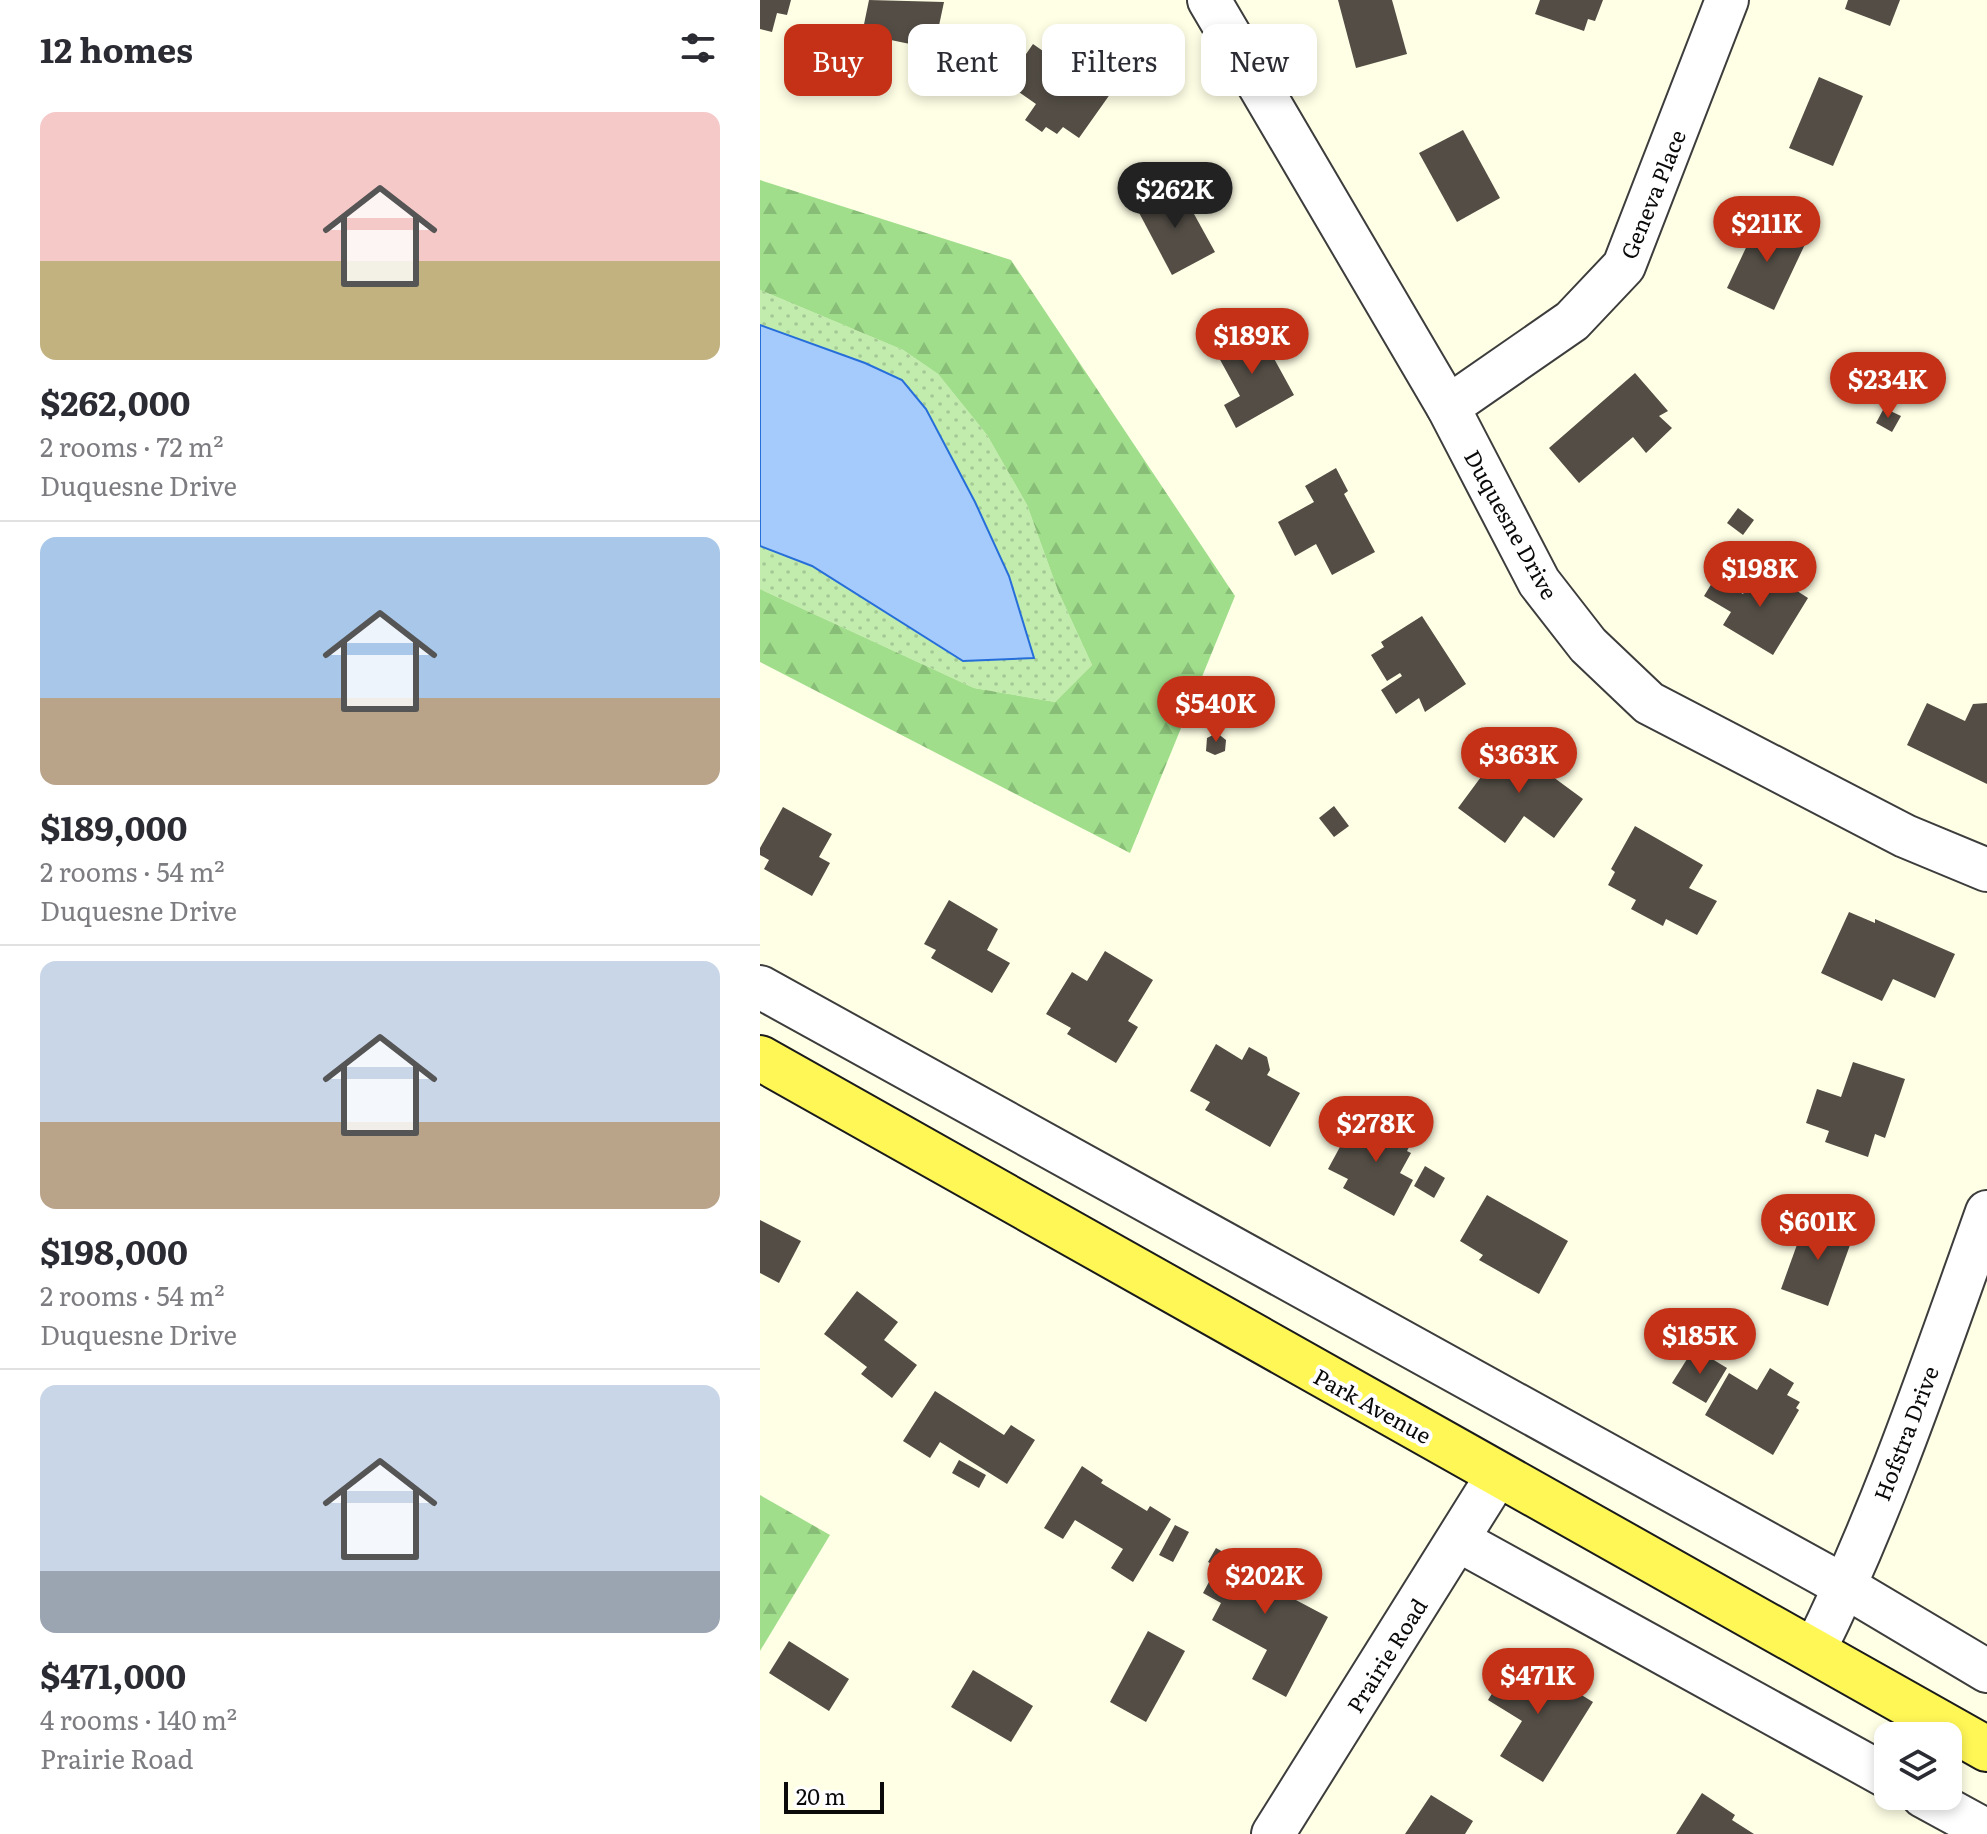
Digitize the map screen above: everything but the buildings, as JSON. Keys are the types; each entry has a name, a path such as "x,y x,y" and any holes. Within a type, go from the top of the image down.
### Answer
{"main road":[{"name":"Park Avenue","path":"760,1058 1497,1476 1987,1749"}],"street":[{"name":"Duquesne Drive","path":"1209,0 1448,407 1539,582 1588,645 1649,703 1905,836 1987,870"},
{"name":"Geneva Place","path":"1448,407 1572,321 1624,266 1727,0"},
{"path":"760,987 1846,1587 1987,1671"},
{"name":"Hofstra Drive","path":"1814,1651 1846,1587 1943,1337 1987,1212"},
{"name":"Prairie Road","path":"1273,1834 1497,1476"},
{"path":"1458,1540 1874,1769"},
{"path":"1949,1810 1987,1831"}],"green space":[{"path":"760,180 1011,260 1235,596 1130,853 760,662 760,589 974,688 1055,702 1092,665 1058,591 1027,505 987,435 938,374 903,350 760,290"},
{"path":"760,290 903,350 938,374 987,435 1027,505 1058,591 1092,665 1055,702 974,688 760,589"},
{"path":"760,1495 830,1535 760,1651"}],"water":[{"path":"760,325 865,363 902,380 926,409 975,502 1009,576 1034,658 963,661 812,566 760,546"}]}
